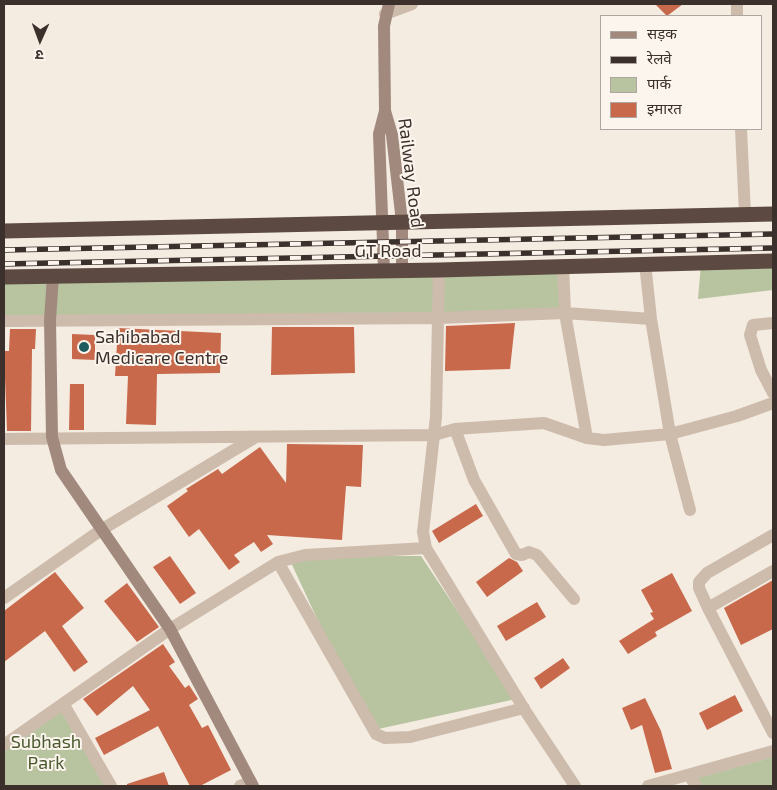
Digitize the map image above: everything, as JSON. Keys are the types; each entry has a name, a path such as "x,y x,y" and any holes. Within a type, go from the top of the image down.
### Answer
{"highway":[{"name":"GT Road","path":"4,231 773,214"},
{"name":"GT Road","path":"4,277 439,270 563,265 773,261"}],"street":[{"path":"387,9 412,4"},
{"name":"Railway Road","path":"384,270 384,222 379,134 385,111 387,9"},
{"name":"Railway Road","path":"385,111 392,135 402,222 402,270"},
{"path":"742,130 745,214"},
{"path":"645,263 651,319 670,434 690,510"},
{"path":"563,265 565,313 587,438"},
{"path":"439,270 434,435 423,532 426,548 524,708 575,786"},
{"path":"53,276 50,320 52,437 61,470 170,629 248,785"},
{"path":"4,321 439,318 565,313 651,319"},
{"path":"773,323 753,324 750,335 760,370 773,393"},
{"path":"4,439 52,437 255,438 434,435 455,429 544,423 587,438 604,440 670,434 737,416 773,403"},
{"path":"455,429 474,480 516,554 532,552 574,599"},
{"path":"4,598 101,530 255,438"},
{"path":"773,535 702,577 699,582 699,588 708,608 773,733"},
{"path":"4,745 170,629 278,562 306,555 426,548"},
{"path":"278,562 376,734 385,738 410,737 524,708"},
{"path":"708,608 773,571"},
{"path":"64,704 111,786"},
{"path":"648,786 773,751"},
{"path":"689,775 696,786"}],"green space":[{"path":"773,263 773,290 698,299 701,264"},
{"path":"559,265 564,312 4,322 4,277"},
{"path":"288,556 421,556 516,699 369,731"},
{"name":"Subhash Park","path":"57,704 107,786 4,786 4,740"},
{"path":"773,757 773,786 694,786 690,780"}],"building":[{"path":"655,4 683,4 668,15"},
{"path":"515,323 510,369 445,371 446,326"},
{"path":"272,327 354,327 355,373 271,375"},
{"path":"118,328 221,333 220,373 157,374 156,425 126,424 128,376 115,376"},
{"path":"10,329 36,329 35,349 32,349 31,431 7,431 4,351 9,351"},
{"path":"72,334 95,335 95,360 72,359"},
{"path":"70,384 84,384 84,430 69,430"},
{"path":"287,444 363,445 361,487 346,486 342,540 267,535 273,544 261,552 254,542 234,555 240,562 229,570 199,529 189,537 167,506 188,491 186,489 218,469 222,474 260,447 286,483"},
{"path":"476,504 483,516 439,543 432,531"},
{"path":"170,556 196,593 180,604 153,567"},
{"path":"509,558 517,562 523,571 487,597 476,582"},
{"path":"55,572 84,608 62,626 88,662 74,672 45,631 4,662 4,611"},
{"path":"672,573 692,611 655,632 657,636 628,654 619,641 654,619 650,613 653,612 641,590"},
{"path":"773,580 773,629 741,645 724,608"},
{"path":"127,583 159,627 137,642 104,601"},
{"path":"537,602 546,617 506,641 497,626"},
{"path":"163,644 175,662 169,666 185,688 189,685 198,699 189,705 202,728 208,725 231,770 200,786 190,786 158,726 104,755 95,738 150,710 133,686 97,716 83,699"},
{"path":"563,658 570,668 541,689 534,678"},
{"path":"735,695 743,711 707,730 699,713"},
{"path":"645,698 661,731 672,769 655,773 642,725 631,730 622,708"},
{"path":"164,772 169,786 127,786 127,784"}],"railway":[{"path":"4,250 773,234"},
{"path":"4,264 773,248"}],"place":[{"name":"Sahibabad Medicare Centre","path":"84,347"}]}
